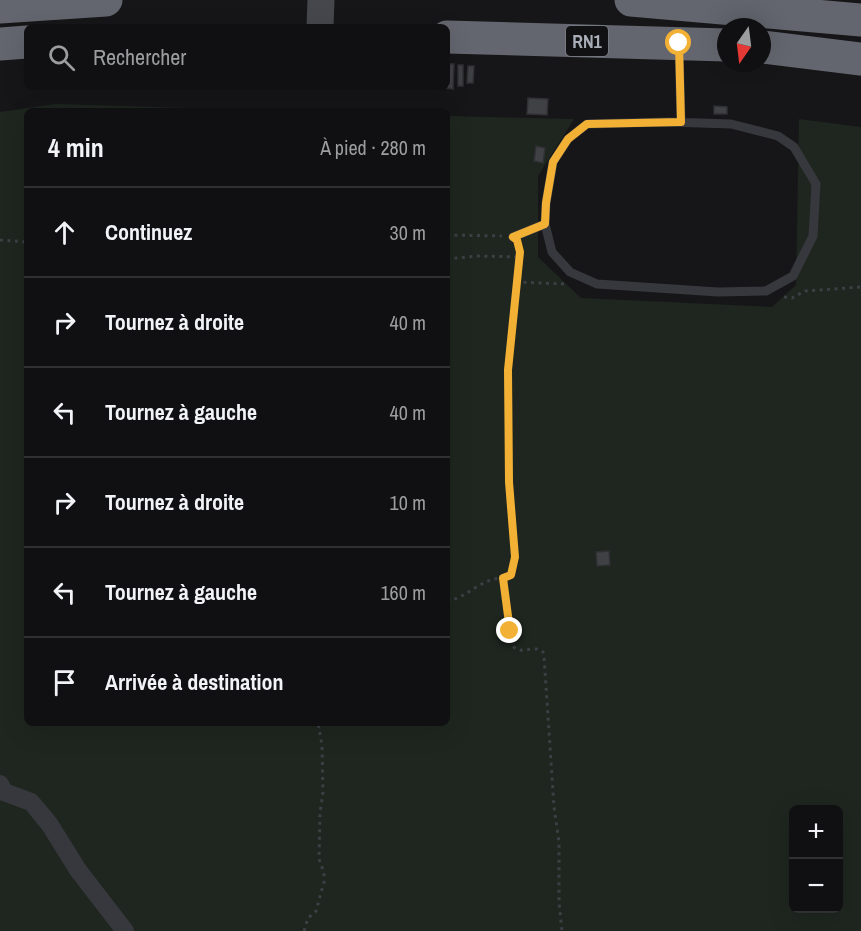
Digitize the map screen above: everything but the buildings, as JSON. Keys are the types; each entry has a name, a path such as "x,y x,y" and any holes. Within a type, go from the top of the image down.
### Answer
{"highway":[{"path":"0,7 106,0"},
{"path":"631,0 771,6 861,20"},
{"name":"RN1","path":"450,37 717,45"},
{"path":"0,44 24,42"},
{"path":"771,47 861,59"}],"street":[{"path":"320,24 321,0"},
{"path":"0,784 4,792 30,802 37,809 50,825 78,870 125,931"}],"lane":[{"path":"679,43 681,122"},
{"path":"681,122 731,124 778,136 794,147 816,184 813,236 793,276 766,291 718,292 597,284 570,272 552,252 545,224 553,162 568,139 587,124 681,122"},
{"path":"513,237 545,224"}],"path":[{"path":"450,235 513,237 517,240 519,257 508,370 509,482 515,562 511,575 490,580 456,600 450,601"},
{"path":"0,240 24,242"},
{"path":"450,259 478,256 519,257"},
{"path":"503,578 513,646 516,650 521,651 537,649 543,652 544,656 554,807 559,842 559,902 562,931"},
{"path":"304,931 308,918 316,911 324,882 324,873 319,859 323,792 322,745 319,726"}],"shaded area":[{"path":"55,104 190,108 28,108"},
{"path":"24,109 24,726 450,726 450,116 574,119 538,176 538,257 581,298 772,307 796,285 799,119 861,127 861,931 0,931 0,112"}],"route":[{"path":"510,631 503,578 511,575 515,562 509,482 508,370 520,252 517,240 513,237 545,224 553,162 568,139 587,124 681,122 679,43"}]}
